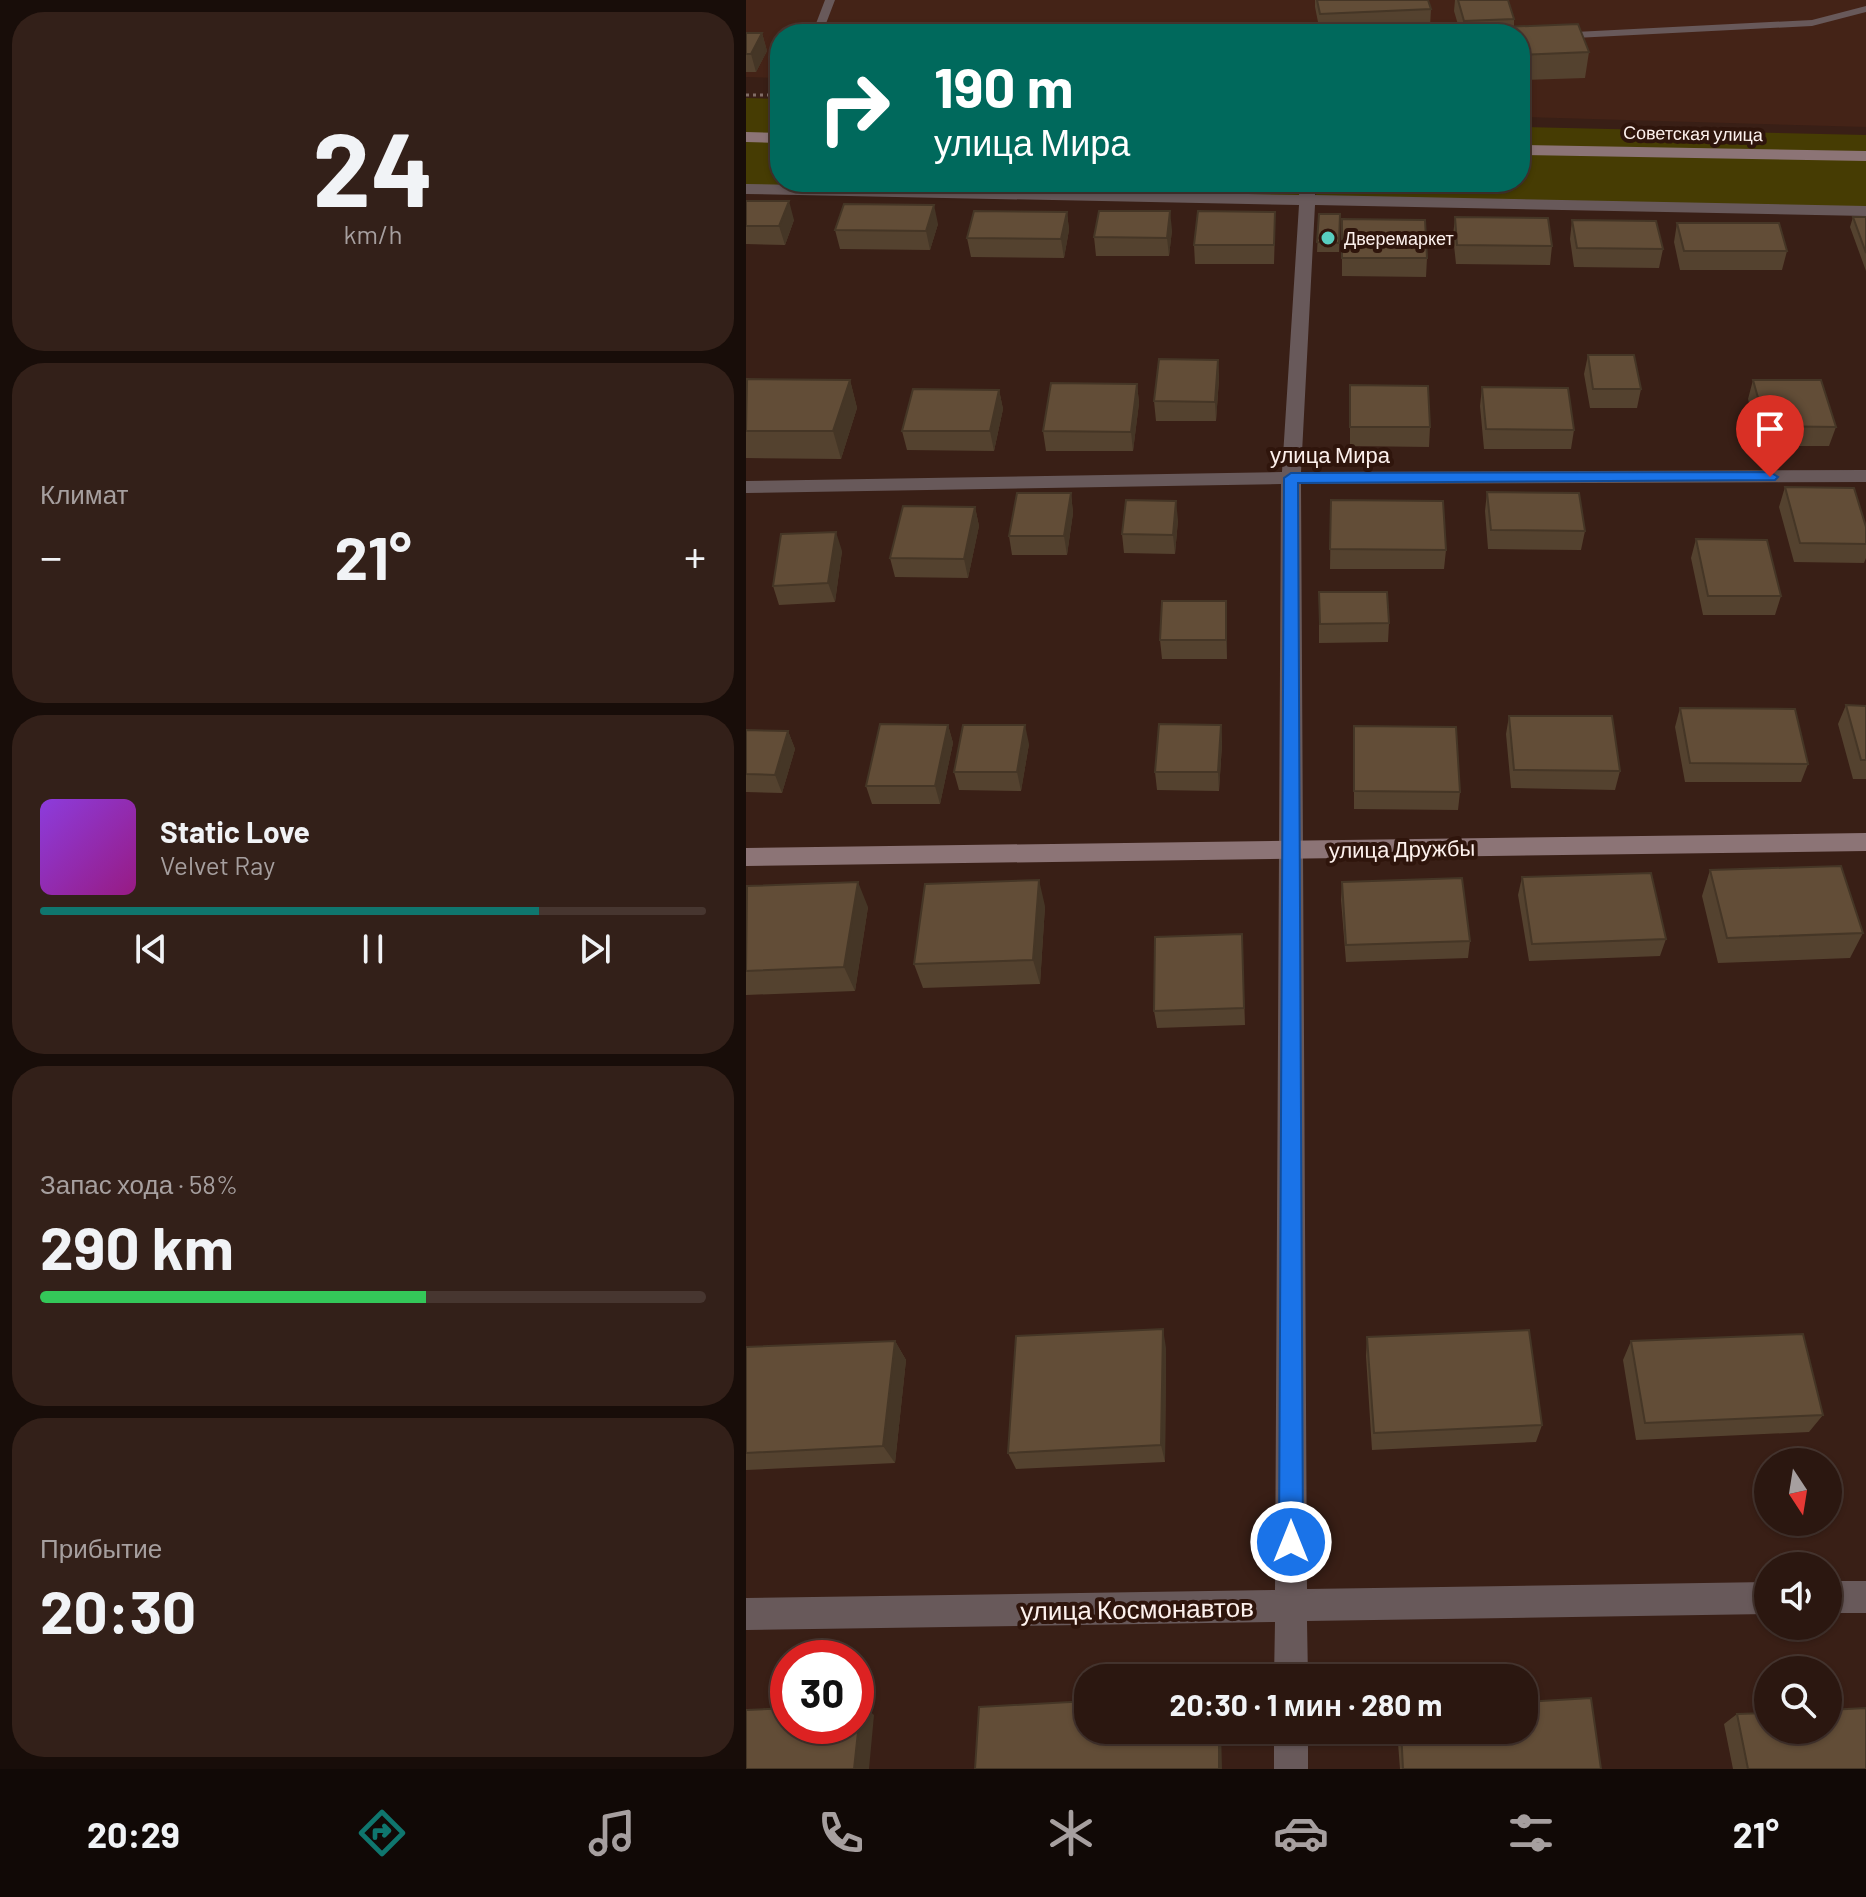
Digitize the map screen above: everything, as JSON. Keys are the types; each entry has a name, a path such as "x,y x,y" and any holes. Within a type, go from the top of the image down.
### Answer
{"street":[{"path":"746,137 770,136"},
{"name":"Советская улица","path":"1530,150 1866,156"},
{"path":"746,189 770,189"},
{"path":"1291,1664 1291,478 1307,192"},
{"path":"1360,192 1866,211"},
{"name":"улица Мира","path":"746,487 1291,478 1866,476"},
{"name":"улица Дружбы","path":"746,857 1866,842"},
{"path":"1842,1597 1866,1597"},
{"name":"улица Космонавтов","path":"746,1614 1754,1598"},
{"path":"1291,1744 1291,1769"}],"lane":[{"path":"821,24 830,0"},
{"path":"1575,35 1812,23 1866,9"}],"path":[{"path":"746,95 770,95"}],"shaded area":[{"path":"746,0 1866,0 1866,127 1530,117 1530,24 770,24 770,78 746,77"},
{"path":"746,98 770,99 770,134 746,134"},
{"path":"1530,127 1866,135 1866,154 1530,147"},
{"path":"746,141 770,141 770,188 746,188"},
{"path":"1530,154 1866,160 1866,207 1316,196 1316,192 1530,192"},
{"path":"1022,192 1299,192 1299,196"}],"building":[{"path":"1317,0 1428,0 1431,9 1320,14"},
{"path":"1458,0 1508,0 1514,19 1464,21"},
{"path":"1578,24 1589,52 1530,55 1530,26"},
{"path":"746,33 762,33 751,54 746,54"},
{"path":"746,201 789,201 779,226 746,226"},
{"path":"844,204 934,205 926,231 835,230"},
{"path":"974,211 1067,212 1061,239 967,238"},
{"path":"1099,211 1170,211 1167,238 1094,237"},
{"path":"1198,211 1275,212 1274,245 1194,245"},
{"name":"Дверемаркет","path":"1319,214 1340,214 1339,243 1317,242"},
{"path":"1455,217 1548,218 1552,246 1457,245"},
{"path":"1853,217 1866,217 1866,253"},
{"path":"1342,219 1425,220 1427,258 1342,258"},
{"path":"1572,220 1656,221 1663,249 1577,248"},
{"path":"1677,223 1779,223 1787,251 1684,251"},
{"path":"1588,355 1634,355 1641,389 1593,389"},
{"path":"1159,359 1218,360 1215,402 1154,401"},
{"path":"747,379 850,380 833,431 746,431"},
{"path":"1753,380 1821,380 1836,427 1766,426"},
{"path":"1051,383 1137,384 1131,432 1043,431"},
{"path":"1350,385 1428,386 1430,427 1350,427"},
{"path":"1482,387 1568,388 1574,430 1486,429"},
{"path":"913,389 999,390 990,431 902,431"},
{"path":"1785,487 1854,488 1866,527 1866,544 1800,543"},
{"path":"1487,492 1579,493 1585,531 1491,530"},
{"path":"1017,493 1071,493 1064,536 1009,536"},
{"path":"1126,500 1176,501 1173,535 1122,534"},
{"path":"1331,500 1443,501 1446,550 1330,549"},
{"path":"903,506 975,507 964,559 890,558"},
{"path":"836,532 828,583 773,586 781,534"},
{"path":"1696,539 1767,540 1781,596 1708,596"},
{"path":"1319,592 1387,592 1389,623 1320,624"},
{"path":"1162,601 1226,601 1226,640 1160,640"},
{"path":"1846,705 1866,706 1866,760 1861,760"},
{"path":"1680,708 1795,709 1808,764 1690,763"},
{"path":"1509,716 1612,716 1620,771 1514,770"},
{"path":"880,724 948,725 935,786 866,786"},
{"path":"1159,724 1221,725 1218,772 1155,772"},
{"path":"963,725 1025,725 1017,772 954,772"},
{"path":"1354,726 1456,727 1460,792 1354,791"},
{"path":"746,730 788,731 775,775 746,774"},
{"path":"1841,866 1863,933 1727,938 1710,870"},
{"path":"1651,873 1666,939 1532,944 1522,877"},
{"path":"1462,878 1470,941 1346,945 1342,882"},
{"path":"1039,880 1033,960 914,964 925,884"},
{"path":"858,882 844,967 746,971 747,886"},
{"path":"1242,934 1244,1008 1154,1011 1155,937"},
{"path":"1163,1329 1161,1445 1008,1453 1016,1336"},
{"path":"1529,1330 1542,1425 1374,1433 1367,1337"},
{"path":"1803,1334 1823,1415 1645,1423 1631,1341"},
{"path":"895,1341 883,1446 746,1453 746,1347"},
{"path":"1591,1698 1601,1769 1403,1769 1402,1744 1538,1744 1538,1701"},
{"path":"1074,1702 1074,1744 1219,1744 1219,1769 975,1769 979,1707"},
{"path":"1866,1708 1866,1769 1748,1769 1737,1714 1754,1713 1754,1744 1842,1744 1842,1709"},
{"path":"770,1709 770,1744 857,1744 854,1769 746,1769 746,1710"}],"place":[{"name":"Дверемаркет","path":"1328,238"}],"route":[{"path":"1291,1542 1291,478 1770,477"}]}
